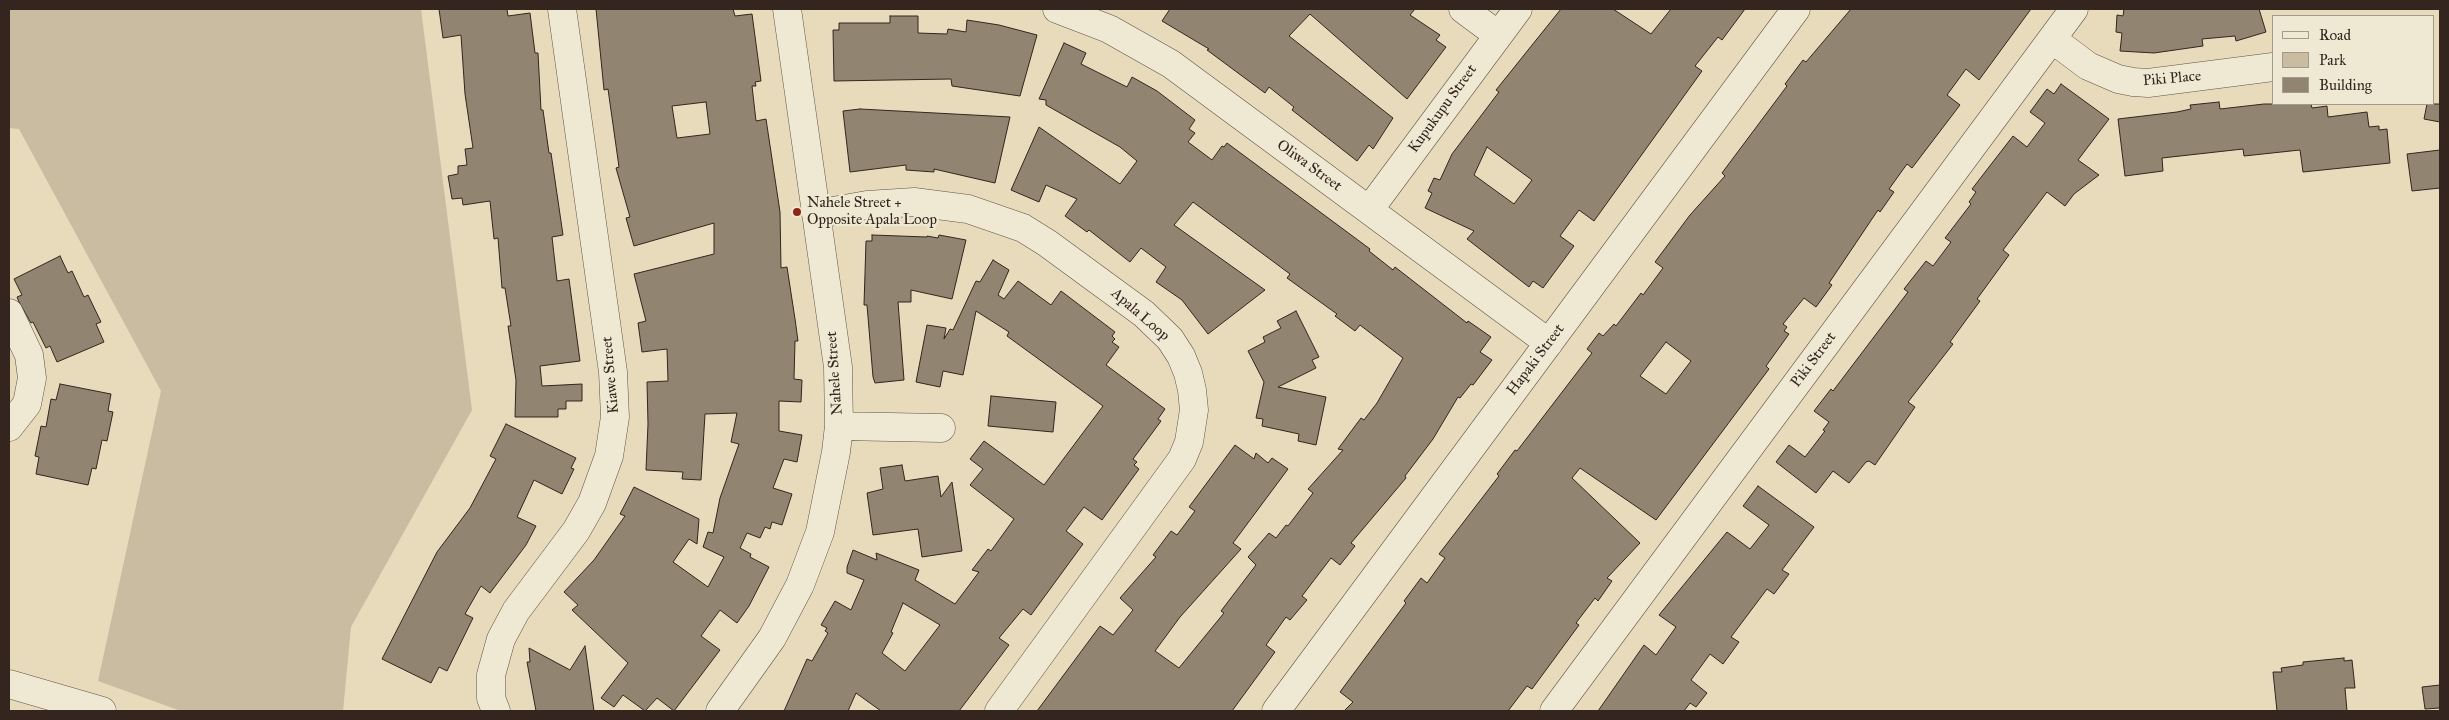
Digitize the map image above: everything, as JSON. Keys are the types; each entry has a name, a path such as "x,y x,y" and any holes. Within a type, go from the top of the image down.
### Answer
{"street":[{"name":"Kiawe Street","path":"496,711 491,698 491,674 501,639 516,611 576,531 592,503 610,456 615,417 613,372 562,9"},
{"name":"Nahele Street","path":"720,711 772,638 800,585 820,532 827,507 838,426 838,367 787,9"},
{"name":"Oliwa Street","path":"1056,9 1109,29 1171,64 1549,343"},
{"path":"1463,9 1498,35"},
{"name":"Kupukupu Street","path":"1369,210 1518,9"},
{"name":"Hapaki Street","path":"1276,711 1796,9"},
{"name":"Piki Street","path":"1554,711 2074,9"},
{"name":"Piki Place","path":"2052,39 2088,66 2118,79 2133,82 2148,83 2272,67"},
{"name":"Apala Loop","path":"816,214 867,205 914,202 944,204 997,217 1023,228 1047,243 1144,314 1170,339 1181,356 1188,373 1194,410 1189,442 1182,460 999,711"},
{"path":"9,313 29,355 32,378 27,404 9,427"},
{"path":"838,426 941,428"},
{"path":"9,684 102,711"}],"green space":[{"path":"9,9 421,9 472,410 351,627 343,711 181,711 98,681 161,391 19,129 9,128"}],"building":[{"path":"439,9 507,9 508,16 530,13 535,53 538,53 541,110 543,110 549,153 551,153 563,235 552,237 557,281 569,279 580,361 540,366 542,386 582,384 582,401 566,401 566,409 558,409 558,417 515,417 516,380 508,326 511,326 505,288 502,288 498,238 494,239 490,201 463,205 462,198 452,199 448,176 458,174 458,166 467,165 465,149 473,148 465,94 461,35 443,38"},
{"path":"596,9 733,9 735,16 752,14 761,81 755,82 756,86 752,86 756,121 766,119 780,212 781,268 787,267 798,341 795,341 794,379 802,380 801,402 779,401 779,431 802,435 797,462 784,459 773,488 792,494 782,525 772,522 770,529 765,527 760,538 747,533 740,548 751,554 750,557 769,567 749,606 737,623 720,610 701,636 720,650 674,711 657,698 645,711 623,695 614,707 601,698 628,663 572,610 578,605 564,592 594,560 625,516 620,514 634,487 699,519 697,544 689,539 673,562 708,587 724,557 703,547 708,532 713,533 720,498 739,444 731,442 737,413 705,414 701,480 682,479 683,472 646,470 647,382 668,381 667,349 642,352 638,323 646,321 634,274 714,254 714,223 634,246 626,218 630,217 616,168 619,167 608,89 604,90","holes":["706,102 710,134 677,138 672,106"]},
{"path":"1170,9 1415,9 1410,15 1440,35 1436,40 1446,47 1407,99 1310,14 1289,36 1393,118 1373,149 1369,145 1357,161 1292,110 1294,107 1269,87 1265,93 1207,50 1209,49 1162,21"},
{"path":"1561,9 1613,9 1651,34 1671,9 1745,9 1722,40 1718,37 1695,66 1702,71 1594,221 1579,210 1560,236 1574,246 1543,288 1533,281 1529,287 1467,239 1474,231 1425,208 1432,193 1428,191 1434,178 1440,180 1452,154 1499,92 1496,90","holes":["1487,147 1532,180 1514,204 1474,175"]},
{"path":"1851,9 2031,9 1979,80 1966,69 1947,95 1960,105 1912,168 1907,164 1889,189 1894,192 1880,212 1878,210 1829,283 1832,285 1816,307 1804,298 1783,324 1787,327 1784,331 1789,334 1766,366 1769,369 1656,520 1580,468 1572,478 1640,543 1607,578 1612,581 1598,601 1595,598 1576,623 1579,625 1532,689 1527,686 1508,711 1344,711 1353,702 1340,692 1406,603 1404,601 1421,578 1427,583 1445,558 1439,554 1499,476 1497,474 1515,450 1517,451 1592,353 1587,349 1599,333 1603,336 1614,324 1616,326 1641,293 1643,295 1663,268 1655,262 1690,215 1725,176 1722,173 1787,86 1785,84 1803,60 1806,62","holes":["1666,342 1691,361 1666,394 1640,376"]},
{"path":"2124,9 2259,9 2266,32 2236,41 2235,36 2202,39 2203,46 2154,53 2120,51 2122,33 2116,32 2117,15 2123,16"},
{"path":"890,16 918,16 918,33 947,34 948,29 966,32 967,20 999,25 1037,35 1020,96 952,86 951,79 834,81 833,30 839,30 839,23 890,23"},
{"path":"1064,43 1086,53 1081,64 1127,87 1132,77 1157,91 1195,120 1189,129 1195,133 1188,142 1212,160 1222,146 1224,147 1227,143 1370,249 1369,251 1393,270 1395,267 1467,323 1468,321 1491,337 1480,352 1492,360 1473,385 1471,384 1460,398 1458,397 1433,439 1405,476 1406,478 1351,543 1355,546 1340,565 1331,558 1302,596 1307,600 1290,620 1286,617 1266,645 1275,652 1232,711 1037,711 1100,626 1113,635 1133,610 1120,598 1156,557 1153,555 1171,531 1177,535 1195,511 1189,507 1235,445 1254,459 1256,453 1268,463 1272,458 1288,469 1233,543 1241,549 1180,617 1155,651 1179,668 1224,613 1221,611 1256,565 1248,557 1269,533 1276,538 1286,525 1288,526 1313,493 1308,489 1343,450 1338,449 1361,418 1364,420 1377,403 1403,358 1360,325 1355,331 1335,316 1337,314 1287,278 1290,274 1193,202 1174,225 1265,290 1208,334 1182,300 1156,282 1166,267 1141,248 1130,262 1089,230 1087,232 1065,216 1077,199 1046,185 1039,202 1011,190 1039,127 1120,184 1137,161 1120,147 1046,105 1046,100 1039,99"},
{"path":"2061,84 2109,119 2078,160 2099,175 2074,194 2065,206 2047,192 2003,250 2009,255 1977,299 1980,301 1950,342 1953,344 1908,402 1915,407 1875,465 1869,461 1866,462 1849,483 1833,471 1816,493 1776,462 1789,445 1805,457 1825,431 1823,430 1829,422 1814,411 1831,389 1833,391 1908,292 1904,289 1926,261 1933,266 1951,242 1945,238 1971,204 1969,202 1976,192 1972,189 2013,136 2027,147 2045,123 2030,112 2047,89 2054,94"},
{"path":"2219,102 2220,109 2264,104 2311,105 2312,108 2327,106 2328,117 2367,112 2369,127 2379,126 2379,130 2387,129 2390,163 2303,172 2300,150 2244,156 2243,149 2162,158 2163,171 2125,176 2118,119 2177,112 2191,109 2190,105"},
{"path":"2440,104 2440,122 2424,119 2427,105"},
{"path":"860,109 1010,117 995,183 934,169 934,172 906,170 906,165 850,172 843,111"},
{"path":"2440,150 2440,188 2412,191 2407,154"},
{"path":"872,235 938,238 939,235 966,240 952,299 911,290 911,302 898,302 904,380 875,383 873,377 867,305 864,305 866,241 872,241"},
{"path":"60,256 68,273 72,271 84,297 88,295 101,322 96,324 104,342 57,362 50,346 46,348 33,322 31,323 19,302 17,297 22,295 14,279"},
{"path":"993,260 1009,270 998,295 1004,299 1018,281 1051,305 1061,291 1115,332 1112,336 1115,339 1112,342 1119,347 1106,365 1165,409 1158,419 1161,421 1133,459 1137,462 1134,465 1139,469 1102,520 1084,507 1066,531 1083,544 1031,615 1023,609 999,638 1009,645 959,711 881,711 856,693 848,711 784,711 807,659 812,661 828,633 825,631 827,628 821,625 835,601 851,610 864,580 847,573 847,567 853,550 877,560 876,553 919,570 915,580 955,604 979,572 972,570 988,549 991,551 1014,519 970,485 983,469 970,459 984,441 1044,485 1103,406 1007,336 1009,332 976,311 963,375 943,371 940,387 916,382 927,325 946,328 944,339 950,329 953,330 976,281 980,282","holes":["903,603 940,625 905,671 882,653 893,633 891,632"]},
{"path":"1296,311 1319,357 1312,360 1316,368 1278,387 1326,397 1316,445 1298,441 1299,434 1262,426 1263,419 1256,418 1264,382 1248,351 1265,342 1263,337 1281,328 1277,321"},
{"path":"60,384 111,394 108,411 113,412 107,441 102,440 96,469 92,468 88,485 36,474 39,457 35,456 41,426 46,427 51,399 56,400"},
{"path":"991,396 1056,402 1053,432 988,426"},
{"path":"506,424 576,458 571,468 574,469 562,494 534,480 517,517 536,526 526,545 490,593 481,586 465,614 473,618 447,671 439,667 431,683 382,659 437,552 470,508 496,459 490,456"},
{"path":"902,465 905,481 938,476 941,497 952,482 962,551 922,557 918,529 873,535 867,493 883,489 880,468"},
{"path":"1758,486 1814,527 1782,570 1789,574 1774,594 1767,589 1731,637 1739,642 1723,664 1710,654 1691,680 1707,693 1696,707 1690,703 1684,711 1598,711 1644,645 1656,655 1676,627 1659,615 1727,532 1750,549 1769,525 1743,506"},
{"path":"585,646 594,711 536,711 527,662 530,662 529,648 570,670"},
{"path":"2344,658 2344,661 2352,660 2355,688 2345,688 2347,711 2277,711 2273,672 2282,672 2281,668 2303,665 2303,662"},
{"path":"2440,685 2440,708 2425,709 2422,687"}],"place":[{"name":"Nahele Street + Opposite Apala Loop","path":"797,212"}]}
